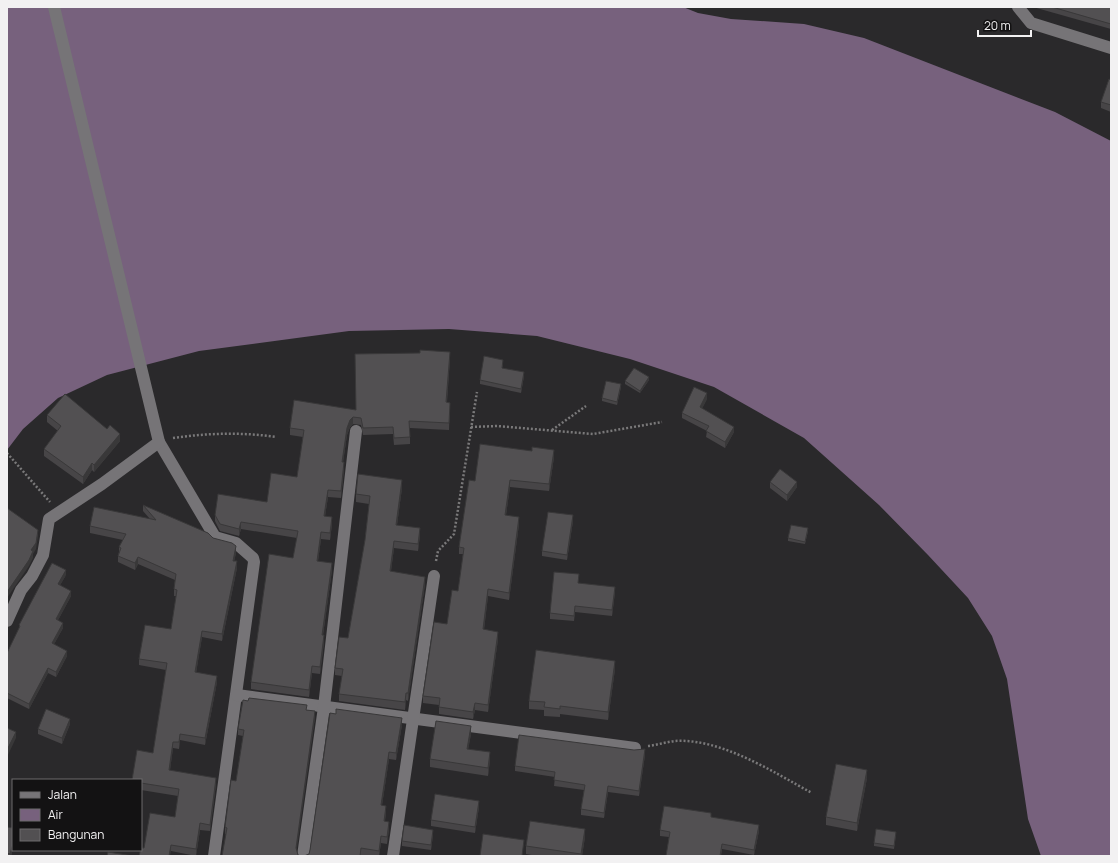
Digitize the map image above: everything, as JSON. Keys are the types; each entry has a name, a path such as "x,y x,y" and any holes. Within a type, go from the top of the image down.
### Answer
{"street":[{"path":"54,7 159,442 215,537 236,543 253,558 237,695 214,856"},
{"path":"1018,7 1031,23 1111,48"},
{"path":"303,856 324,707 356,431"},
{"path":"7,621 21,590 32,576 43,555 49,519 102,484 159,442"},
{"path":"393,856 434,576"},
{"path":"237,695 635,748"}],"path":[{"path":"434,576 438,551 454,534 477,392"},
{"path":"552,430 586,406"},
{"path":"472,426 497,426 592,434 662,422"},
{"path":"159,442 189,436 224,434 250,434 276,437"},
{"path":"7,453 59,512"},
{"path":"635,748 675,741 699,742 732,753 812,793"}],"water":[{"path":"7,7 683,7 698,13 731,19 804,24 864,38 1055,112 1111,141 1111,856 1041,856 1028,819 1007,679 992,636 968,598 879,505 804,438 714,387 630,359 537,336 449,329 349,331 199,351 107,375 58,398 23,429 7,450"}],"building":[{"path":"1052,7 1111,7 1111,24"},
{"path":"1109,79 1111,80 1111,105 1101,102"},
{"path":"420,350 450,352 446,402 450,403 449,423 409,421 410,437 394,438 393,427 363,428 361,418 353,417 350,420 347,428 342,462 344,462 341,491 328,490 324,516 332,517 330,533 321,532 317,561 332,563 322,635 324,635 320,667 312,666 309,690 251,682 269,554 293,558 298,531 241,522 239,529 220,524 215,515 218,494 267,502 271,473 297,477 304,430 290,428 294,400 356,410 355,354 420,353"},
{"path":"484,356 503,360 502,368 524,372 521,389 480,380"},
{"path":"634,368 649,377 640,391 625,381"},
{"path":"606,381 621,384 617,402 602,398"},
{"path":"694,387 707,393 700,407 734,427 725,442 706,431 709,426 682,413"},
{"path":"65,394 107,429 110,425 120,434 94,465 92,463 83,477 44,449 61,426 47,415"},
{"path":"480,444 532,451 532,447 554,450 549,484 510,480 505,515 519,517 509,593 488,589 483,629 498,632 488,705 475,703 473,712 439,707 440,698 423,696 434,622 447,624 452,590 458,591 464,548 459,547 469,480 475,481"},
{"path":"780,469 797,482 787,495 770,482"},
{"path":"358,474 402,480 396,525 420,528 418,544 394,541 390,571 425,577 408,693 406,693 405,702 339,694 343,669 335,668 339,637 348,638 365,540 370,496 356,494"},
{"path":"143,505 208,533 213,538 232,543 236,546 233,561 237,561 222,634 202,631 195,672 217,676 205,738 180,734 179,742 173,742 169,770 216,778 210,825 200,823 196,849 171,845 169,856 139,856 142,848 144,848 150,813 175,817 179,789 142,783 142,779 132,779 137,750 153,753 167,663 139,659 145,625 171,629 177,590 174,589 176,574 138,557 135,563 118,556 121,548 119,547 126,534 90,526 94,507 156,520"},
{"path":"7,508 38,530 36,543 31,550 33,551 29,560 7,592"},
{"path":"548,512 573,515 567,555 542,551"},
{"path":"791,525 808,528 805,542 788,538"},
{"path":"52,563 66,570 58,584 71,591 56,619 63,623 52,643 67,651 56,672 48,668 29,704 7,693 7,653 20,626 19,625"},
{"path":"554,572 579,574 578,583 615,587 612,610 575,606 574,616 550,613"},
{"path":"536,650 615,661 608,712 560,706 560,709 544,707 545,702 529,701"},
{"path":"249,698 307,705 306,710 315,711 296,848 298,855 300,856 222,856 227,828 225,827 231,780 236,781 244,730 238,729 243,700 248,701"},
{"path":"46,709 70,719 62,738 38,729"},
{"path":"336,709 402,718 396,753 389,752 381,805 386,806 384,821 389,822 387,837 381,836 379,851 361,848 360,856 304,856 309,854 310,850 330,713 336,714"},
{"path":"436,721 471,726 467,749 490,752 488,768 430,759"},
{"path":"7,728 16,732 7,750"},
{"path":"519,735 634,750 645,749 639,791 608,786 604,813 581,809 585,785 554,780 555,772 515,766"},
{"path":"836,764 867,770 857,823 826,817"},
{"path":"435,794 479,801 475,827 431,820"},
{"path":"664,806 711,813 711,817 759,825 754,850 722,844 720,856 666,856 670,832 660,830"},
{"path":"530,821 585,829 581,854 526,846"},
{"path":"404,825 433,830 431,845 402,841"},
{"path":"7,827 12,828 12,847 10,854 7,853"},
{"path":"876,829 896,832 894,846 874,843"},
{"path":"483,834 524,840 522,856 480,856"},
{"path":"108,852 133,856 107,856"}]}
